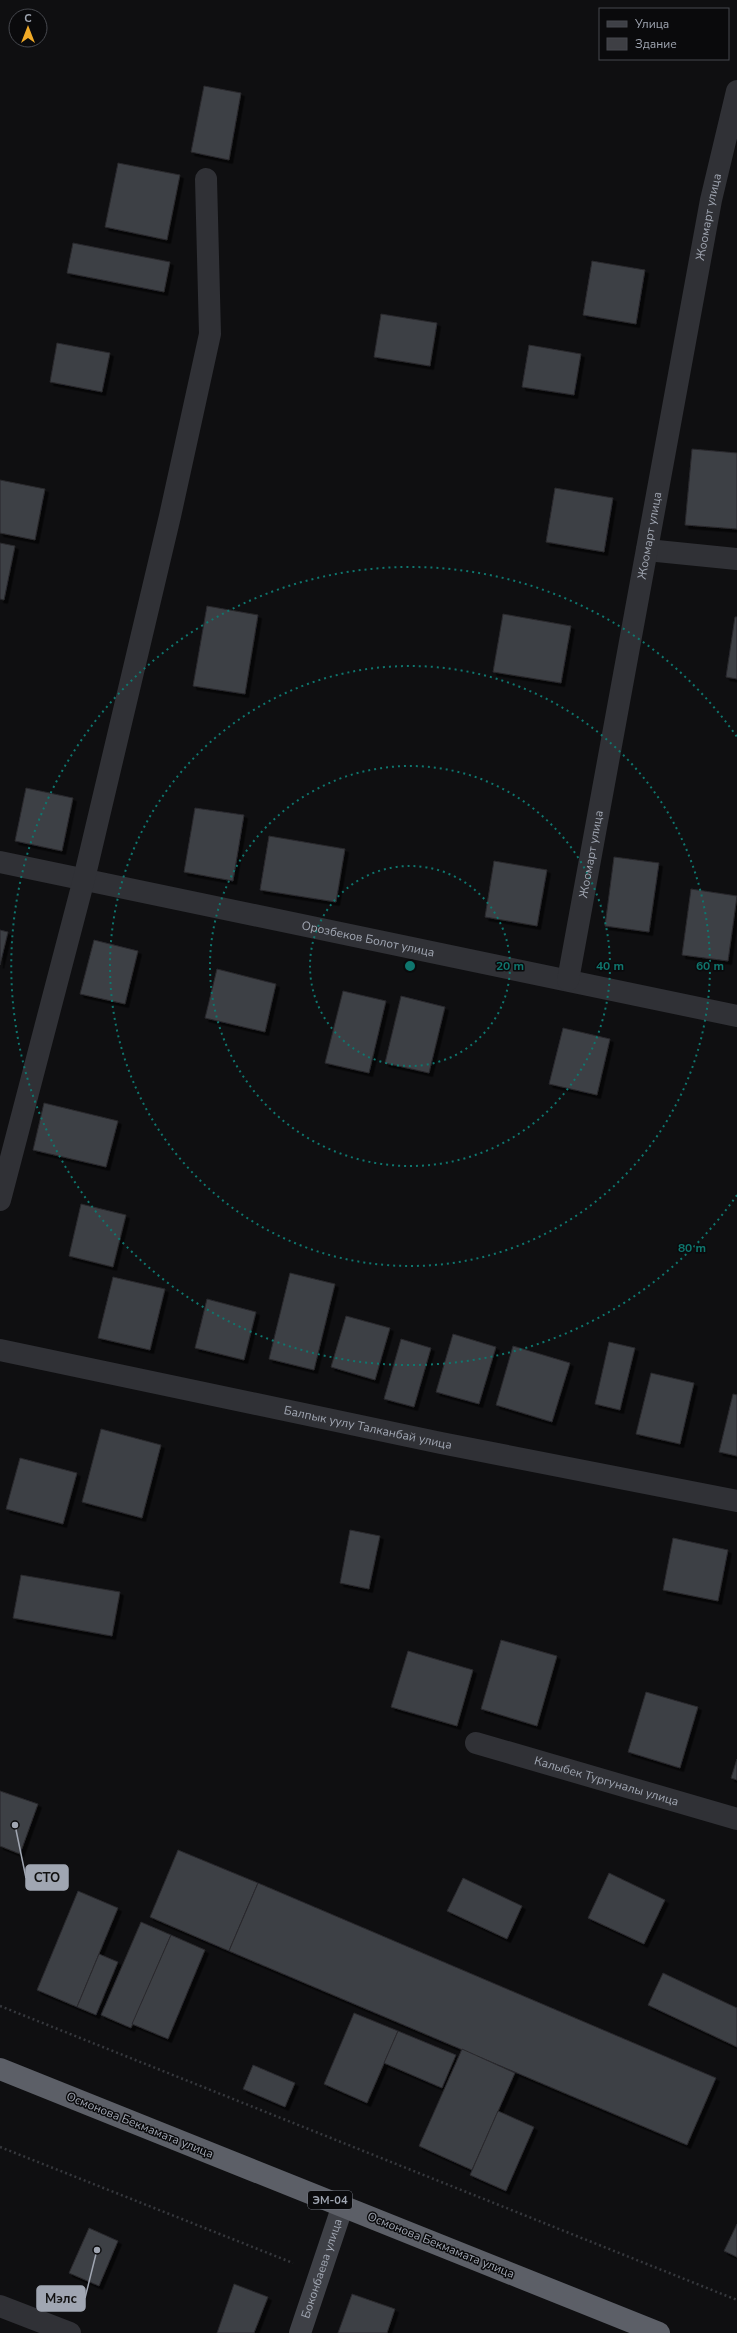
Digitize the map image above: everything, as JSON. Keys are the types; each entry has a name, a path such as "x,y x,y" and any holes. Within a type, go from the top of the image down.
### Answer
{"highway":[{"name":"Осмонова Бекмамата улица","path":"0,2069 343,2205 659,2333"}],"street":[{"name":"Жоомарт улица","path":"568,980 711,200 737,91"},
{"path":"0,1200 84,879 170,516 210,334 206,179"},
{"path":"647,550 737,559"},
{"name":"Орозбеков Болот улица","path":"0,862 737,1016"},
{"name":"Балпык уулу Талканбай улица","path":"0,1350 441,1443 737,1501"},
{"name":"Калыбек Тургуналы улица","path":"476,1743 737,1819"},
{"name":"Боконбаева улица","path":"300,2333 343,2205"},
{"path":"0,2306 70,2333"}],"path":[{"path":"0,2006 737,2300"},
{"path":"0,2147 321,2274"}],"building":[{"path":"204,86 241,93 229,160 191,152"},
{"path":"118,163 180,175 167,240 105,227"},
{"path":"73,243 170,262 164,292 67,273"},
{"path":"592,261 645,270 636,324 583,315"},
{"path":"381,314 437,323 430,366 374,357"},
{"path":"57,343 110,353 102,392 50,382"},
{"path":"529,345 581,354 574,395 522,387"},
{"path":"692,449 737,453 737,529 685,525"},
{"path":"0,480 45,489 35,540 0,533"},
{"path":"555,488 613,498 604,552 546,542"},
{"path":"0,543 15,546 4,600 0,599"},
{"path":"207,606 258,615 245,694 193,686"},
{"path":"503,614 571,626 561,683 493,672"},
{"path":"735,617 737,617 737,679 726,677"},
{"path":"26,788 73,798 62,851 15,841"},
{"path":"195,808 244,815 233,881 184,872"},
{"path":"269,836 345,849 336,902 260,890"},
{"path":"614,857 659,863 649,932 605,926"},
{"path":"494,861 547,870 537,926 485,917"},
{"path":"691,889 737,896 728,961 682,955"},
{"path":"0,930 8,932 0,965"},
{"path":"94,940 138,951 125,1004 80,994"},
{"path":"217,969 276,984 265,1032 205,1018"},
{"path":"343,991 386,1001 369,1073 325,1063"},
{"path":"401,996 445,1007 429,1073 385,1063"},
{"path":"563,1028 610,1039 597,1095 549,1084"},
{"path":"44,1103 118,1121 106,1167 33,1150"},
{"path":"81,1204 126,1215 113,1267 69,1256"},
{"path":"290,1273 335,1284 314,1370 269,1359"},
{"path":"113,1277 165,1289 150,1350 98,1338"},
{"path":"207,1299 256,1312 244,1360 195,1348"},
{"path":"346,1316 390,1328 375,1380 331,1367"},
{"path":"453,1334 496,1347 479,1404 436,1392"},
{"path":"401,1339 431,1348 414,1407 384,1399"},
{"path":"609,1342 635,1348 620,1410 595,1404"},
{"path":"513,1346 570,1363 552,1422 496,1405"},
{"path":"651,1373 694,1383 680,1444 636,1434"},
{"path":"733,1394 737,1395 737,1456 719,1452"},
{"path":"101,1429 161,1445 142,1518 82,1502"},
{"path":"20,1458 77,1473 63,1524 6,1509"},
{"path":"350,1530 380,1536 369,1589 340,1583"},
{"path":"673,1538 728,1550 718,1601 663,1590"},
{"path":"21,1575 120,1592 112,1636 13,1618"},
{"path":"501,1640 557,1656 537,1726 481,1709"},
{"path":"408,1651 473,1670 457,1726 391,1707"},
{"path":"646,1692 698,1707 680,1768 628,1752"},
{"path":"737,1759 737,1780 731,1778"},
{"path":"0,1791 38,1804 20,1854 0,1846"},
{"path":"178,1850 258,1883 229,1951 150,1917"},
{"path":"609,1873 665,1900 644,1944 588,1918"},
{"path":"463,1878 522,1906 507,1939 447,1911"},
{"path":"258,1883 716,2078 687,2145 229,1951"},
{"path":"78,1891 118,1908 77,2007 37,1990"},
{"path":"141,1922 171,1935 131,2028 101,2015"},
{"path":"171,1935 205,1950 168,2039 132,2024"},
{"path":"99,1954 118,1962 96,2015 77,2007"},
{"path":"663,1973 737,2008 737,2047 648,2005"},
{"path":"354,2013 398,2031 367,2103 324,2084"},
{"path":"398,2031 456,2055 442,2088 384,2063"},
{"path":"462,2049 515,2073 472,2170 419,2146"},
{"path":"253,2065 295,2083 285,2107 243,2089"},
{"path":"498,2111 534,2127 506,2191 470,2175"},
{"path":"737,2224 737,2257 724,2251"},
{"path":"89,2228 118,2241 99,2286 69,2273"},
{"path":"234,2284 268,2297 254,2333 217,2333"},
{"path":"352,2294 395,2309 387,2333 338,2333"}],"place":[{"name":"СТО","path":"15,1825"},
{"name":"Мэлс","path":"97,2250"}]}
